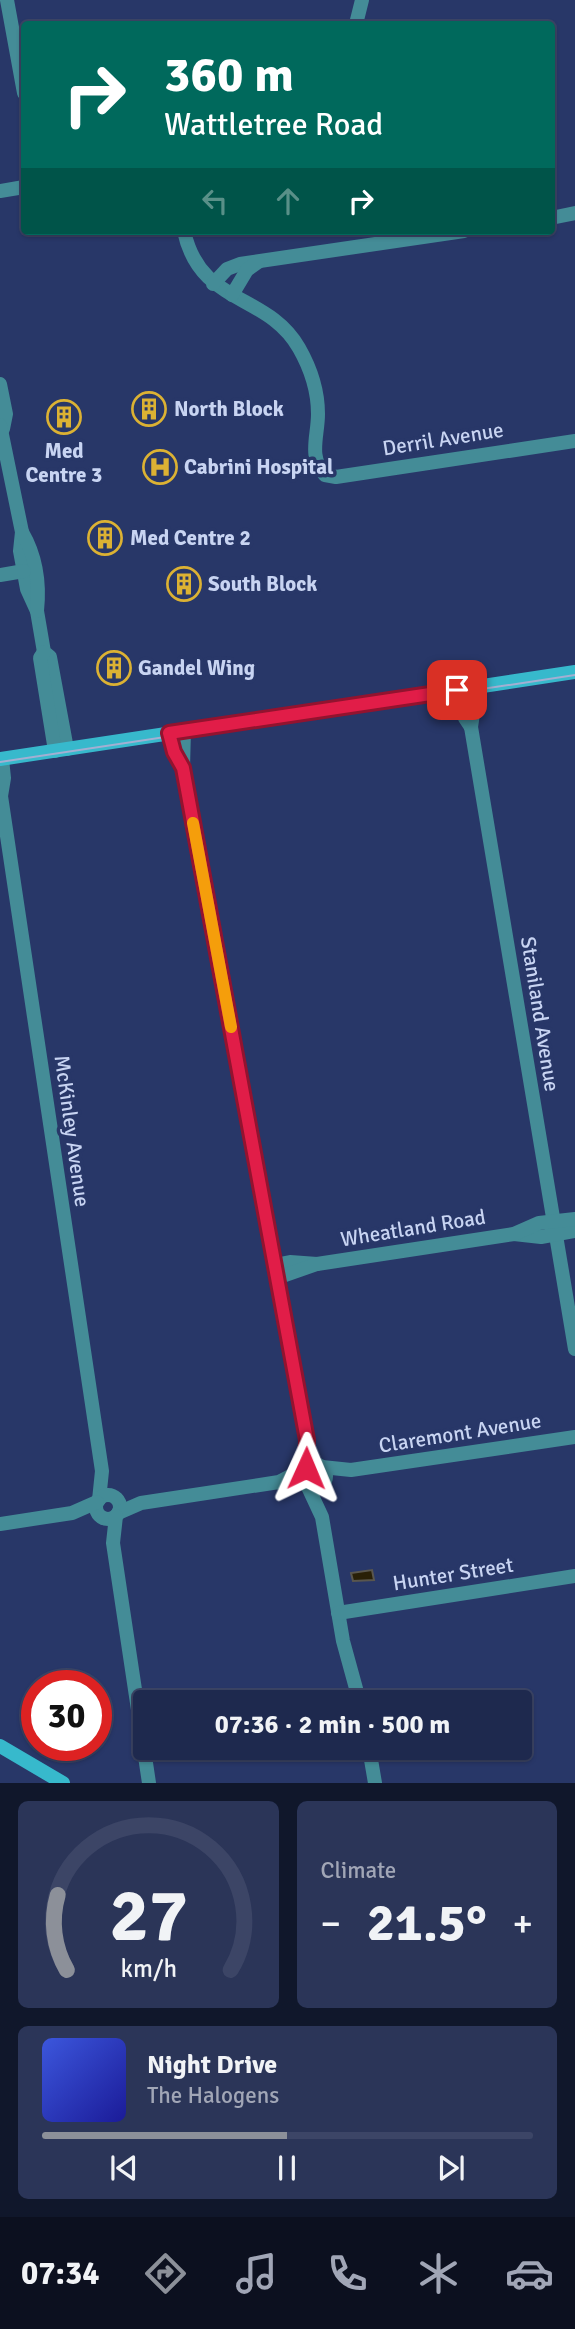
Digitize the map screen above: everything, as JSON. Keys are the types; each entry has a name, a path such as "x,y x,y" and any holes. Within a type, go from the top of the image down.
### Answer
{"main road":[{"path":"1,759 575,672"},
{"path":"0,1746 63,1783"}],"street":[{"path":"7,0 21,77"},
{"path":"357,21 362,0"},
{"path":"0,191 21,188"},
{"path":"555,217 573,215"},
{"path":"185,235 194,260 213,284 232,295 247,270 258,262"},
{"path":"213,284 234,265 393,236"},
{"name":"Derril Avenue","path":"232,295 278,322 300,348 316,393 318,416 314,452 325,475 336,477 575,441"},
{"path":"0,384 6,414 1,427 22,532 20,551 37,611 44,652 50,657 61,750"},
{"path":"22,532 31,548 39,589 37,611"},
{"path":"0,575 24,571"},
{"name":"Staniland Avenue","path":"464,688 474,707 471,727 575,1349"},
{"path":"176,732 307,1440 317,1472 338,1613 357,1690"},
{"name":"McKinley Avenue","path":"1,759 4,778 0,796 107,1507"},
{"name":"Wheatland Road","path":"276,1271 290,1262 317,1264 555,1228 575,1219"},
{"name":"Wheatland Road","path":"555,1228 575,1231"},
{"name":"Claremont Avenue","path":"317,1472 351,1470 575,1437"},
{"path":"0,1524 279,1482 317,1472"},
{"path":"279,1482 316,1488 317,1472"},
{"path":"307,1486 322,1517"},
{"path":"107,1507 149,1783"},
{"name":"Hunter Street","path":"338,1613 575,1576"},
{"path":"371,1760 375,1783"}],"shaded area":[{"path":"372,1570 374,1580 353,1581 351,1573"}],"tram line":[{"path":"0,762 575,675"}],"slow traffic":[{"path":"193,823 231,1027"}],"place":[{"name":"North Block","path":"149,409"},
{"name":"Med Centre 3","path":"64,417"},
{"name":"Cabrini Hospital","path":"160,467"},
{"name":"Med Centre 2","path":"105,538"},
{"name":"South Block","path":"184,584"},
{"name":"Gandel Wing","path":"114,668"}],"route":[{"path":"306,1468 307,1440 183,768 178,762 169,733 457,690"}]}
